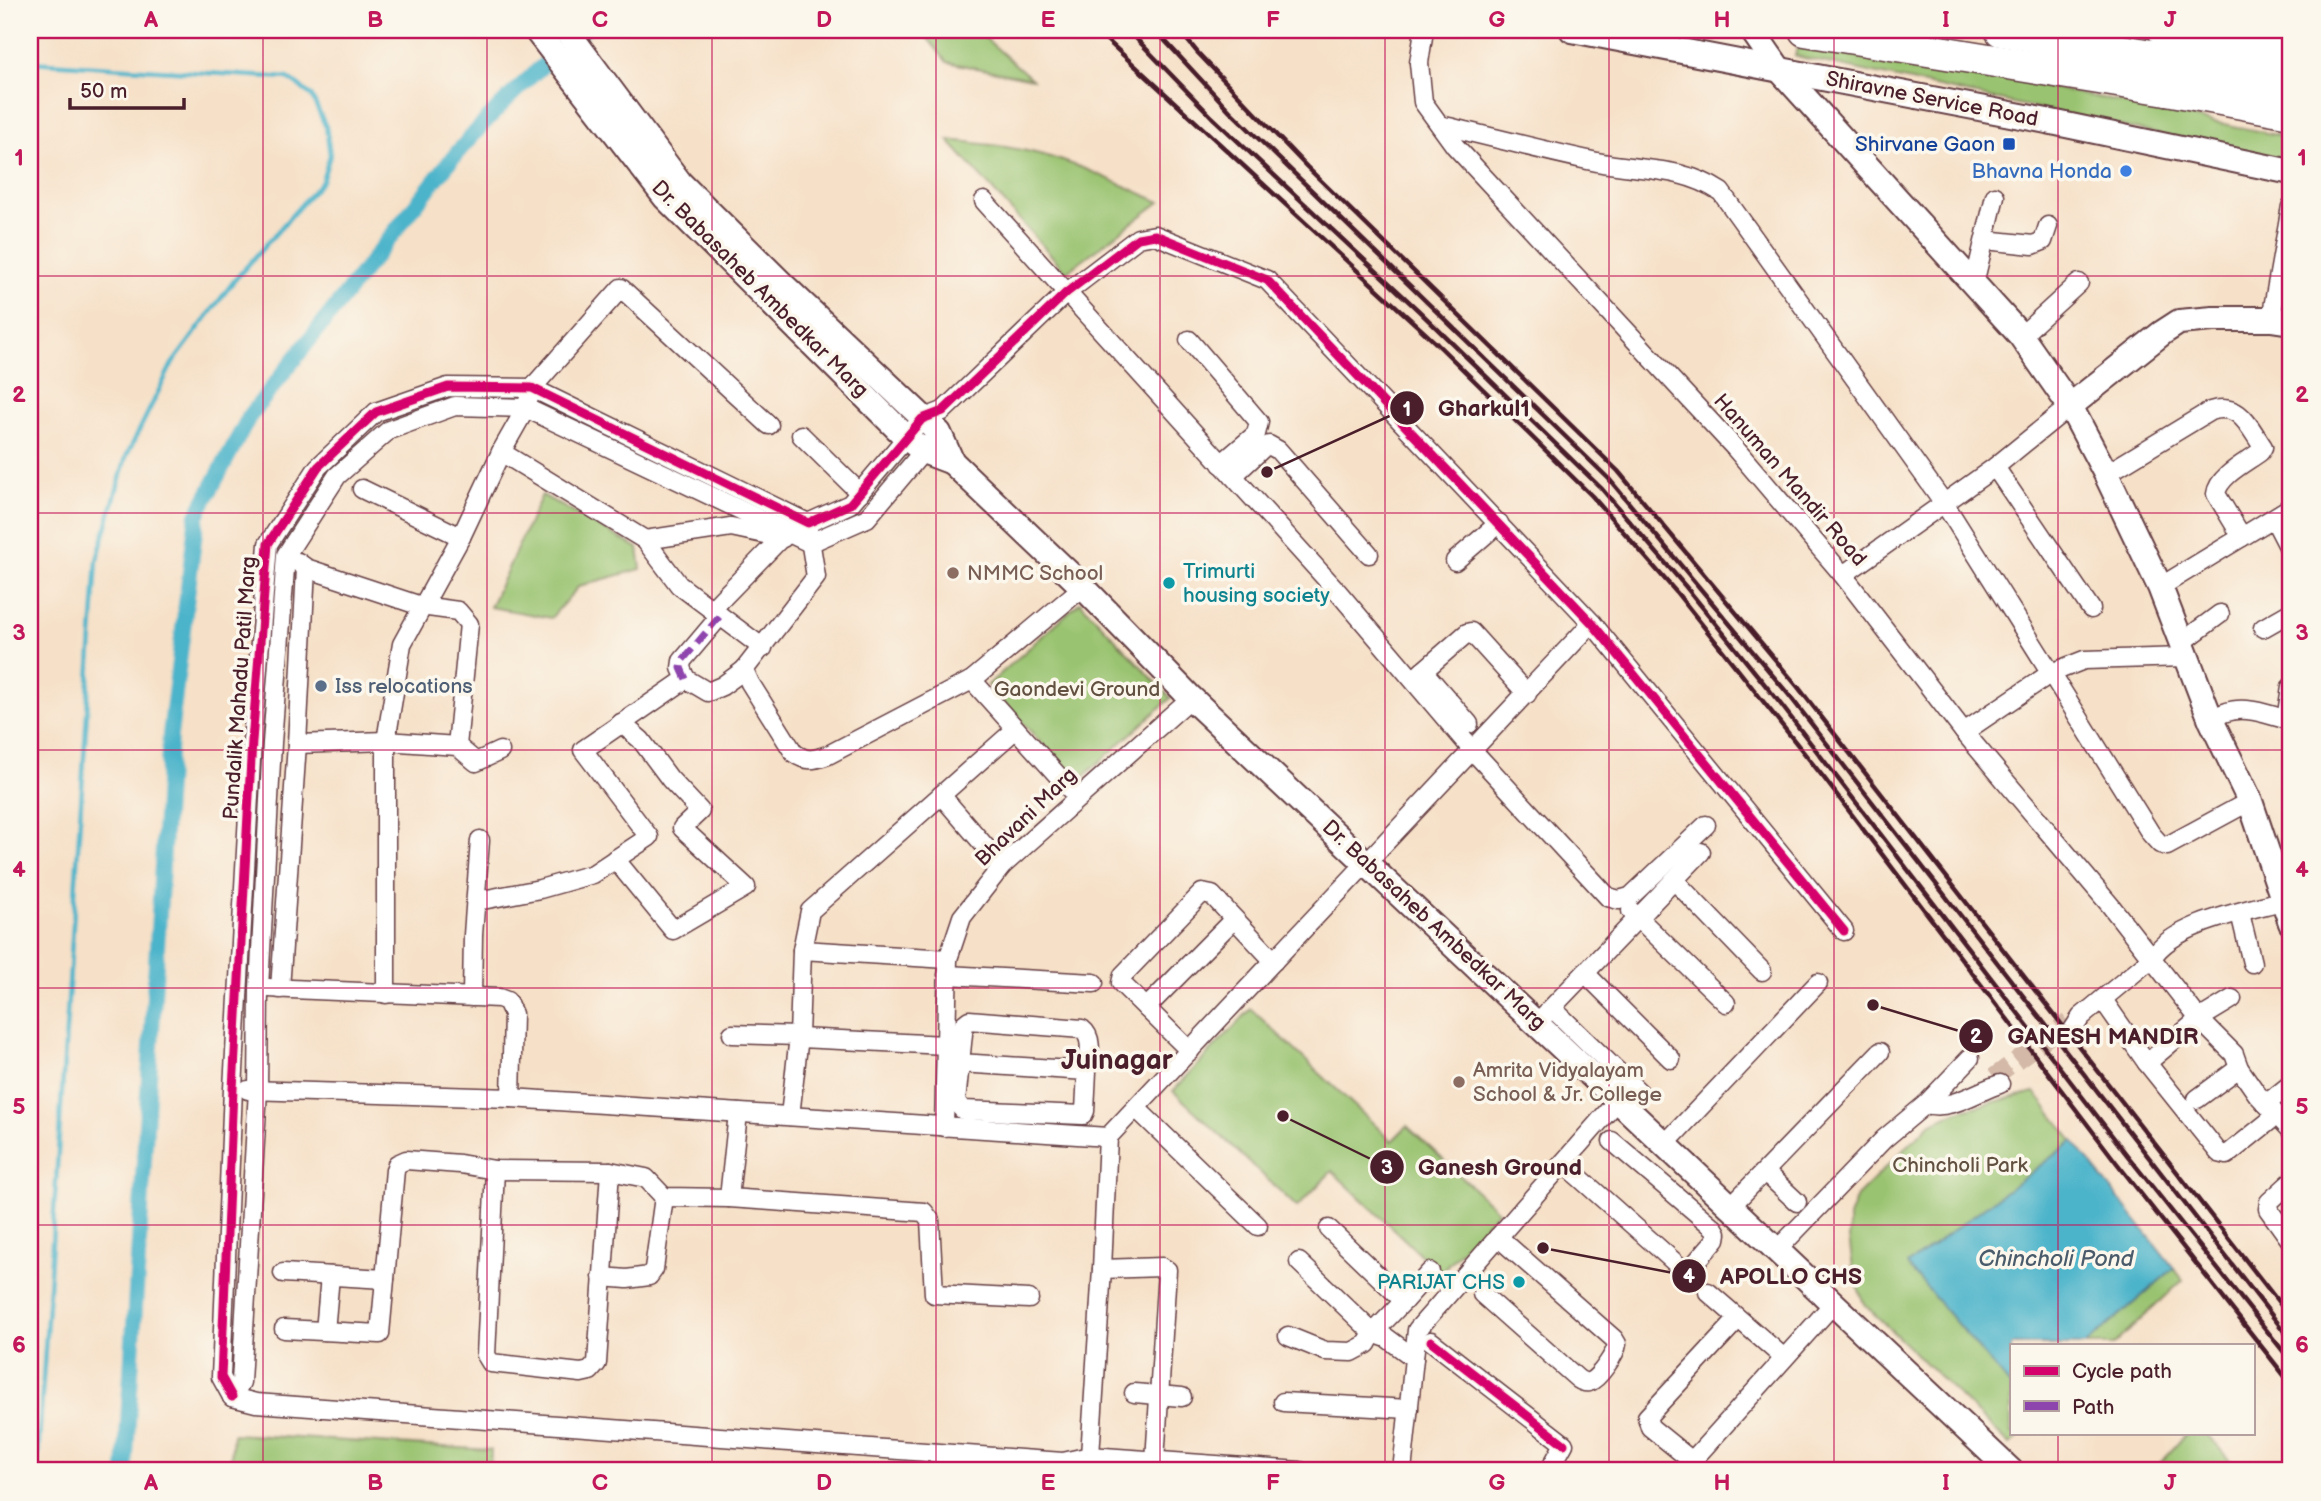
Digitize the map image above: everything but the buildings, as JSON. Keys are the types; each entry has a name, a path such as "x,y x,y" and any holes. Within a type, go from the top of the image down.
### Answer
{"highway":[{"path":"1805,30 2291,112"},
{"path":"2001,30 2220,68 2291,84"},
{"path":"2278,30 2291,33"},
{"path":"2176,31 2291,58"},
{"path":"2113,50 2167,89"}],"main road":[{"name":"Dr. Babasaheb Ambedkar Marg","path":"536,30 600,93 680,183 927,430 952,461 1083,587 1191,698 1368,862 1545,1015 1629,1096 1665,1144 2011,1471"},
{"name":"Dr. Babasaheb Ambedkar Marg","path":"566,30 600,93"},
{"name":"Shiravne Service Road","path":"1572,30 2047,121 2291,172"},
{"path":"1752,30 1779,69 2021,336 2070,406 2161,587 2211,720 2250,801 2288,911"},
{"path":"1771,30 1779,69"},
{"path":"2070,406 2179,322 2213,318 2281,320"}],"street":[{"name":"Hanuman Mandir Road","path":"1424,30 1419,63 1423,102 1455,146 1734,447 1843,575 1964,732 2152,958 2199,1019 2234,1054 2239,1068 2291,1130"},
{"path":"1440,125 1600,163 1686,174 1721,192 1944,503 2151,834 2160,844 2167,846 2250,801"},
{"path":"1974,284 1994,196"},
{"path":"984,201 1338,592 1469,724"},
{"path":"2281,320 2291,206"},
{"path":"1985,240 2032,245 2043,241 2048,226"},
{"path":"781,538 716,613 682,661 681,668 686,679 708,692 722,687 744,670 816,577 808,523 850,504 1066,293 1138,238 1155,234 1268,280 1592,623 1844,931"},
{"path":"2021,336 2079,283"},
{"path":"386,994 386,741 402,644 461,537 501,452 526,408 532,388 621,288 769,425"},
{"path":"1189,340 1259,422 1256,434 1227,470"},
{"name":"Pundalik Mahadu Patil Marg","path":"232,1397 221,1377 233,1089 252,741 268,544 318,467 376,412 448,387 532,388 808,523"},
{"name":"Pundalik Mahadu Patil Marg","path":"232,1397 241,1382 258,1090 259,988 272,743 286,555 337,476 389,430 455,406 526,408 810,543"},
{"path":"1843,575 1995,467 2070,406"},
{"path":"2106,474 2210,411 2223,407 2230,409 2243,416 2263,447 2223,481 2216,491 2242,537"},
{"path":"645,540 731,527 810,543 867,518 927,430"},
{"path":"802,435 860,493"},
{"path":"1227,470 1269,445 1278,450 1369,554"},
{"path":"501,452 645,540 679,585 763,648"},
{"path":"1995,467 2091,609"},
{"path":"362,489 461,537"},
{"path":"2161,587 2291,507"},
{"path":"2274,519 2291,552"},
{"path":"1455,561 1497,525"},
{"path":"268,544 306,568 421,606 458,611 469,624 457,746"},
{"path":"280,989 306,568"},
{"path":"744,670 794,752 803,759 813,760 828,755 972,680 1083,587"},
{"path":"2263,628 2291,612"},
{"path":"1964,732 2051,673 2084,660 2183,650 2220,614"},
{"path":"1090,1456 1108,1137 1592,623"},
{"path":"1418,675 1466,633 1471,632 1527,694"},
{"path":"1418,675 1474,751 1608,897 1619,900 1726,1003"},
{"path":"477,901 540,889 593,874 649,837 583,750 686,679"},
{"path":"972,680 1078,798"},
{"path":"2211,720 2236,710 2263,713 2288,720 2291,687"},
{"name":"Bhavani Marg","path":"944,1126 951,1056 948,967 962,917 1002,866 1191,698"},
{"path":"615,859 673,930 746,887 682,828 700,811 670,779 641,740 621,723"},
{"path":"790,1116 799,1037 802,950 810,911 1016,729"},
{"path":"297,744 386,741 457,746 476,762 500,751"},
{"path":"942,795 1002,866"},
{"path":"1619,900 1630,897 1706,824"},
{"path":"472,997 473,935 480,840"},
{"path":"1545,1015 1701,852"},
{"path":"1674,880 1762,971"},
{"path":"1190,1051 1121,983 1123,975 1202,893 1212,895 1274,961"},
{"path":"2074,1024 2180,933 2239,913 2288,911"},
{"path":"2239,913 2252,963"},
{"path":"1146,1008 1234,919"},
{"path":"802,950 1094,983"},
{"path":"1585,973 1671,1059"},
{"path":"1665,1144 1818,983"},
{"path":"240,986 499,998 507,1001 513,1014 511,1098"},
{"path":"2147,1063 2199,1019 2232,999"},
{"path":"2103,1000 2147,1063 2219,1153 2227,1155 2272,1110 2291,1084"},
{"path":"969,1020 1082,1029 1090,1040 1087,1071 1083,1115 963,1110 956,1102 951,1056 964,1024 969,1020"},
{"path":"732,1034 799,1037 1087,1071"},
{"path":"1731,1206 1880,1052"},
{"path":"1777,1250 1884,1139 1926,1104 1970,1058"},
{"path":"2197,1099 2239,1068"},
{"path":"1926,1104 1949,1104 1993,1083"},
{"path":"233,1089 511,1098 1108,1137"},
{"path":"1402,1471 1417,1330 1563,1163 1629,1096"},
{"path":"1136,1108 1258,1226"},
{"path":"729,1198 738,1113"},
{"path":"1563,1163 1680,1267 1692,1267 1716,1239 1714,1228 1612,1141"},
{"path":"284,1329 380,1334 397,1164 406,1160 495,1170 610,1171 646,1178 664,1197 729,1198 924,1212 930,1220 934,1294 1029,1299"},
{"path":"495,1170 486,1355 491,1363 581,1373 590,1371 597,1363 600,1346 610,1171"},
{"path":"1765,1172 1797,1202"},
{"path":"2291,1182 2269,1202 2268,1209 2291,1241"},
{"path":"602,1277 628,1279 649,1276 654,1269 664,1197"},
{"path":"1329,1229 1404,1301"},
{"path":"1482,1294 1584,1382 1593,1380 1615,1354 1617,1344 1614,1339 1498,1237"},
{"path":"1299,1262 1373,1333 1387,1338 1414,1359"},
{"path":"1102,1269 1167,1270 1155,1461"},
{"path":"1288,1336 1325,1351 1352,1352 1367,1344 1373,1333 1430,1272"},
{"path":"283,1273 385,1279"},
{"path":"324,1331 330,1276"},
{"path":"1708,1292 1784,1358"},
{"path":"1738,1319 1647,1417 1650,1427 1687,1466 1834,1303"},
{"path":"1431,1341 1564,1444 1549,1471"},
{"path":"1134,1394 1182,1397"},
{"path":"232,1397 256,1403 1063,1462 1090,1456 1300,1471"},
{"path":"1283,1402 1409,1409"}],"green space":[{"path":"921,30 976,30 1032,79 947,62"},
{"path":"1800,35 2291,138 2291,163 1795,56"},
{"path":"948,140 1012,148 1064,161 1160,202 1066,272"},
{"path":"542,495 638,548 641,569 579,586 551,618 490,607"},
{"name":"Gaondevi Ground","path":"1080,602 1171,698 1077,782 988,685"},
{"path":"1251,1009 1392,1141 1407,1126 1498,1211 1440,1273 1332,1171 1297,1207 1173,1091"},
{"name":"Chincholi Park","path":"2035,1092 2073,1141 1908,1265 2010,1386 2010,1434 2022,1434 2010,1445 1864,1304 1854,1276 1849,1217 1857,1196 1930,1124 1958,1111"},
{"path":"2174,1268 2183,1280 2115,1344 2086,1344"},
{"path":"233,1434 491,1450 490,1471 230,1471"},
{"path":"2186,1434 2207,1434 2239,1471 2153,1471"}],"water":[{"name":"Chincholi Pond","path":"2073,1141 2174,1268 2086,1344 2010,1344 2010,1386 1907,1265"}],"waterway":[{"path":"125,1471 170,735 197,515 249,417 451,160 514,92 583,30"},
{"path":"30,62 288,78 311,95 326,127 330,155 322,181 233,282 172,364 126,457 97,560 37,1471"}],"tunnel":[{"path":"1994,1077 2068,1022"}],"railway":[{"path":"1096,30 1437,344 1592,496 1677,593 1824,778 2116,1162 2291,1384"},
{"path":"1128,30 1212,117 1419,311 1601,488 1779,702 2127,1155 2291,1361"},
{"path":"1155,30 1230,111 1609,479 1789,695 2291,1340"},
{"path":"1179,30 1307,167 1618,471 1798,687 2291,1318"}],"marked path":[{"path":"686,679 681,668 682,661 720,616"}],"cycle path":[{"path":"232,1397 221,1377 233,1089 252,741 268,544 318,467 376,412 448,387 532,388 808,523 850,504 922,419 943,411 1066,293 1138,238 1155,235 1267,280 1592,623 1844,931"},
{"path":"1431,1341 1564,1444"}],"place":[{"name":"Shirvane Gaon","path":"2009,144"},
{"name":"Bhavna Honda","path":"2126,171"},
{"name":"Gharkul1","path":"1267,472"},
{"name":"NMMC School","path":"953,573"},
{"name":"Trimurti housing society","path":"1169,583"},
{"name":"Iss relocations","path":"321,686"},
{"name":"GANESH MANDIR","path":"1873,1005"},
{"name":"Amrita Vidyalayam School & Jr. College","path":"1459,1082"},
{"name":"Ganesh Ground","path":"1283,1116"},
{"name":"APOLLO CHS","path":"1543,1248"},
{"name":"PARIJAT CHS","path":"1519,1282"}],"district":[{"name":"Juinagar","path":"1117,1060"}]}
